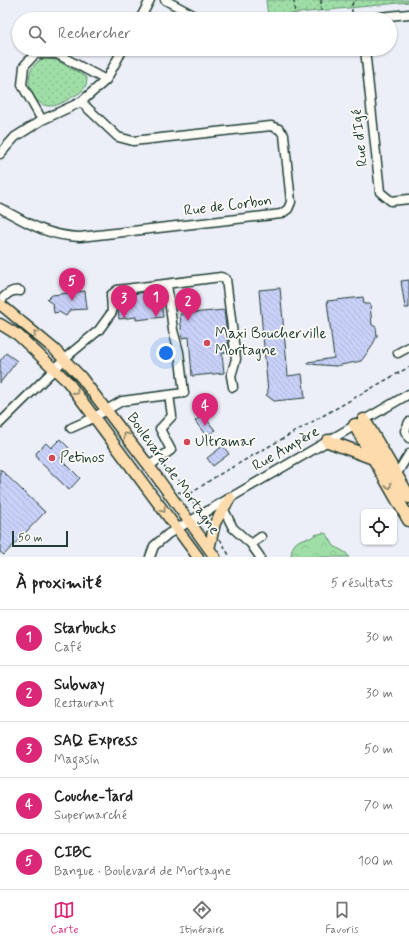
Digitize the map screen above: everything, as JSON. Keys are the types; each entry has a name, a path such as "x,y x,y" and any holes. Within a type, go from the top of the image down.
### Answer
{"highway":[{"path":"359,422 373,458 409,520"},
{"path":"359,422 396,475 409,497"},
{"path":"328,441 373,458"}],"main road":[{"name":"Boulevard de Mortagne","path":"0,302 64,360 107,410 212,553"},
{"name":"Boulevard de Mortagne","path":"0,324 18,336 56,369 95,417 198,557"},
{"path":"212,553 215,523 225,503"}],"street":[{"path":"144,12 150,0"},
{"path":"165,0 188,12"},
{"path":"397,15 409,14"},
{"path":"33,56 24,66 22,84 42,120"},
{"path":"61,56 106,80"},
{"path":"0,154 15,137 42,120 81,102 106,80 119,56"},
{"name":"Rue d'Igé","path":"366,56 380,192 391,201 409,199"},
{"name":"Rue de Corbon","path":"0,208 39,229 62,237 80,237 281,214 288,210 291,202 284,135 279,129 271,126 133,141 118,137 81,102"},
{"path":"0,422 64,360 98,330 111,314 112,292 116,290 221,277 226,279 236,359 231,376 233,387"},
{"path":"107,410 122,401 184,393 179,352 173,330 167,284"},
{"path":"0,302 8,293 16,290 20,291"},
{"path":"398,353 409,347"},
{"name":"Rue Ampère","path":"150,557 156,543 176,529 225,503 359,422 409,394"},
{"path":"149,466 171,450 160,429 172,416 169,395"},
{"name":"Boulevard de Mortagne","path":"95,417 107,410"},
{"path":"71,428 95,417"},
{"path":"409,422 405,431 409,438"},
{"path":"396,475 409,454"},
{"path":"225,503 229,523 236,532 251,544 260,557"},
{"path":"251,544 261,537"}],"path":[{"path":"294,0 295,12"},
{"path":"321,0 321,12"},
{"path":"353,12 352,4 356,0"},
{"name":"Rue Ampère","path":"190,494 216,477 409,367"},
{"name":"Boulevard de Mortagne","path":"162,466 172,473 190,494 191,500"},
{"path":"178,492 190,494"},
{"name":"Boulevard de Mortagne","path":"217,537 226,547 230,557"}],"green space":[{"path":"266,0 409,0 409,2 308,12 268,12"},
{"path":"45,58 56,60 85,76 87,81 84,89 58,104 48,106 41,103 31,92 29,76 32,68 37,62"},
{"path":"323,533 327,534 334,546 346,553 349,557 291,557 292,549 296,543 302,539 311,538 314,535"}],"building":[{"path":"409,280 409,308 405,308 401,281"},
{"path":"280,288 288,376 302,374 305,398 274,401 266,395 268,393 259,290"},
{"path":"85,291 87,309 70,310 66,316 59,312 54,313 53,304 47,300 52,295"},
{"path":"160,291 163,317 136,320 136,317 119,319 117,297 119,295"},
{"path":"363,297 364,304 370,304 372,325 376,327 377,336 371,348 361,361 336,366 308,364 308,362 334,358 327,301"},
{"path":"224,310 229,352 222,353 224,373 192,376 189,337 182,338 180,314"},
{"path":"6,353 17,361 0,383 0,361"},
{"path":"203,415 215,430 207,437 195,421"},
{"path":"60,439 69,448 60,458 80,478 69,490 38,460 36,453 46,443 51,448"},
{"path":"223,446 229,454 213,466 207,458"},
{"path":"0,469 45,512 4,555 0,552"}],"place":[{"name":"CIBC","path":"72,301"},
{"name":"Starbucks","path":"156,317"},
{"name":"SAQ Express","path":"124,318"},
{"name":"Subway","path":"188,321"},
{"name":"Maxi Boucherville Mortagne","path":"207,343"},
{"name":"Couche-Tard","path":"205,426"},
{"name":"Ultramar","path":"187,442"},
{"name":"Petinos","path":"52,458"}]}
